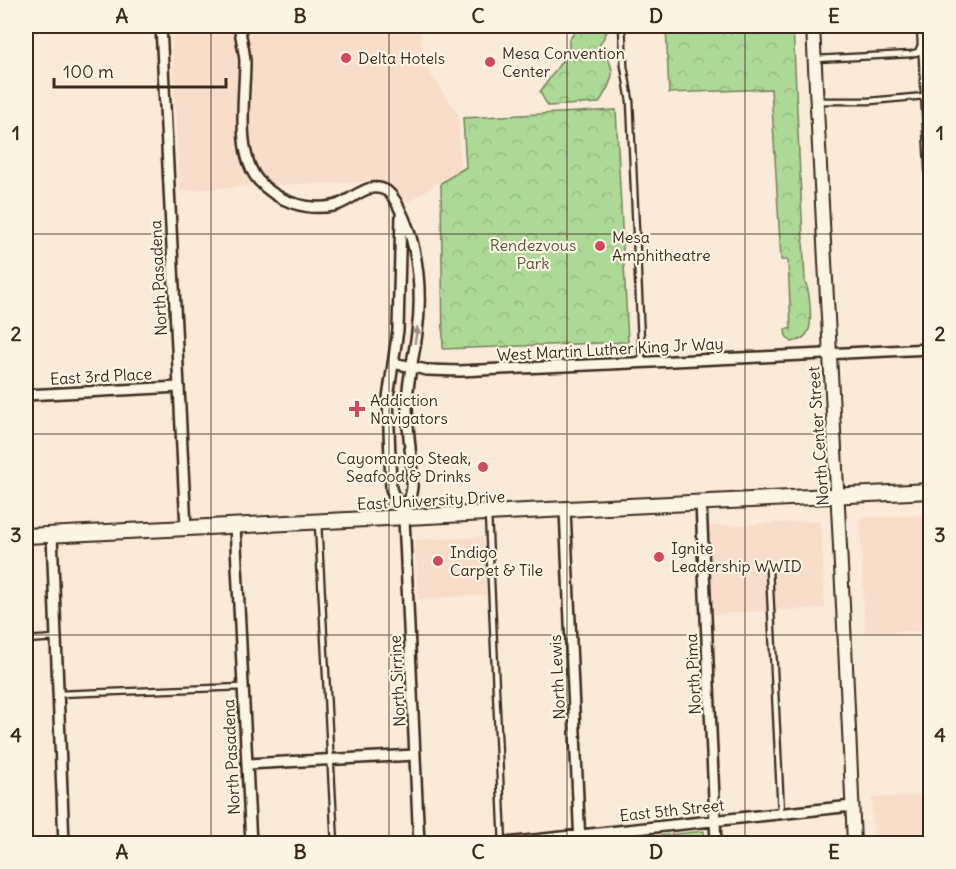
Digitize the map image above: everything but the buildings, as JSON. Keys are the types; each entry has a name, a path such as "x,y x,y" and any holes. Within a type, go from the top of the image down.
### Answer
{"main road":[{"name":"East University Drive","path":"26,536 930,491"}],"street":[{"name":"North Pasadena","path":"161,26 186,528"},
{"path":"239,26 244,56 243,126 246,155 257,179 285,201 301,206 334,206 366,189 381,188 392,195 413,237 417,269 417,332 407,405 412,489 404,518"},
{"name":"North Center Street","path":"813,26 854,843"},
{"path":"401,212 398,330 388,398 391,489 404,518"},
{"name":"West Martin Luther King Jr Way","path":"393,363 427,370 460,371 930,349"},
{"name":"East 3rd Place","path":"26,395 179,387"},
{"name":"North Pima","path":"701,503 716,843"},
{"name":"North Lewis","path":"565,510 580,839"},
{"name":"North Sirrine","path":"404,518 419,843"},
{"name":"North Pasadena","path":"235,526 250,843"},
{"path":"52,535 64,843"},
{"path":"247,764 415,755"},
{"name":"East 5th Street","path":"496,843 580,839 715,820 852,806"}],"lane":[{"path":"622,26 624,66 630,101 642,362"},
{"path":"920,26 930,200"},
{"path":"814,59 911,54 918,52 921,39"},
{"path":"816,101 870,101 925,96"},
{"path":"488,514 503,843"},
{"path":"318,522 334,843"},
{"path":"769,569 781,813"},
{"path":"26,640 56,638"},
{"path":"58,694 243,687"}],"shaded area":[{"path":"171,26 418,26 427,69 458,114 460,169 408,202 365,182 180,191"},
{"path":"930,515 930,630 865,633 860,518"},
{"path":"821,521 825,608 714,614 709,526"},
{"path":"483,537 486,595 418,599 415,540"},
{"path":"930,795 930,843 874,843 872,798"}],"green space":[{"path":"579,26 608,26 599,46 610,62 611,80 599,103 548,106 540,92 569,51 569,40"},
{"path":"666,26 793,26 805,282 809,293 811,317 807,333 799,340 792,342 785,331 785,329 791,329 788,260 781,260 771,89 669,93"},
{"name":"Rendezvous Park","path":"616,110 628,342 443,349 441,183 466,167 463,118"},
{"path":"704,831 705,843 591,843"}],"place":[{"name":"Delta Hotels","path":"346,58"},
{"name":"Mesa Convention Center","path":"490,62"},
{"name":"Mesa Amphitheatre","path":"600,246"},
{"name":"Addiction Navigators","path":"357,409"},
{"name":"Cayomango Steak, Seafood & Drinks","path":"483,467"},
{"name":"Ignite Leadership WWID","path":"659,557"},
{"name":"Indigo Carpet & Tile","path":"438,561"}]}
